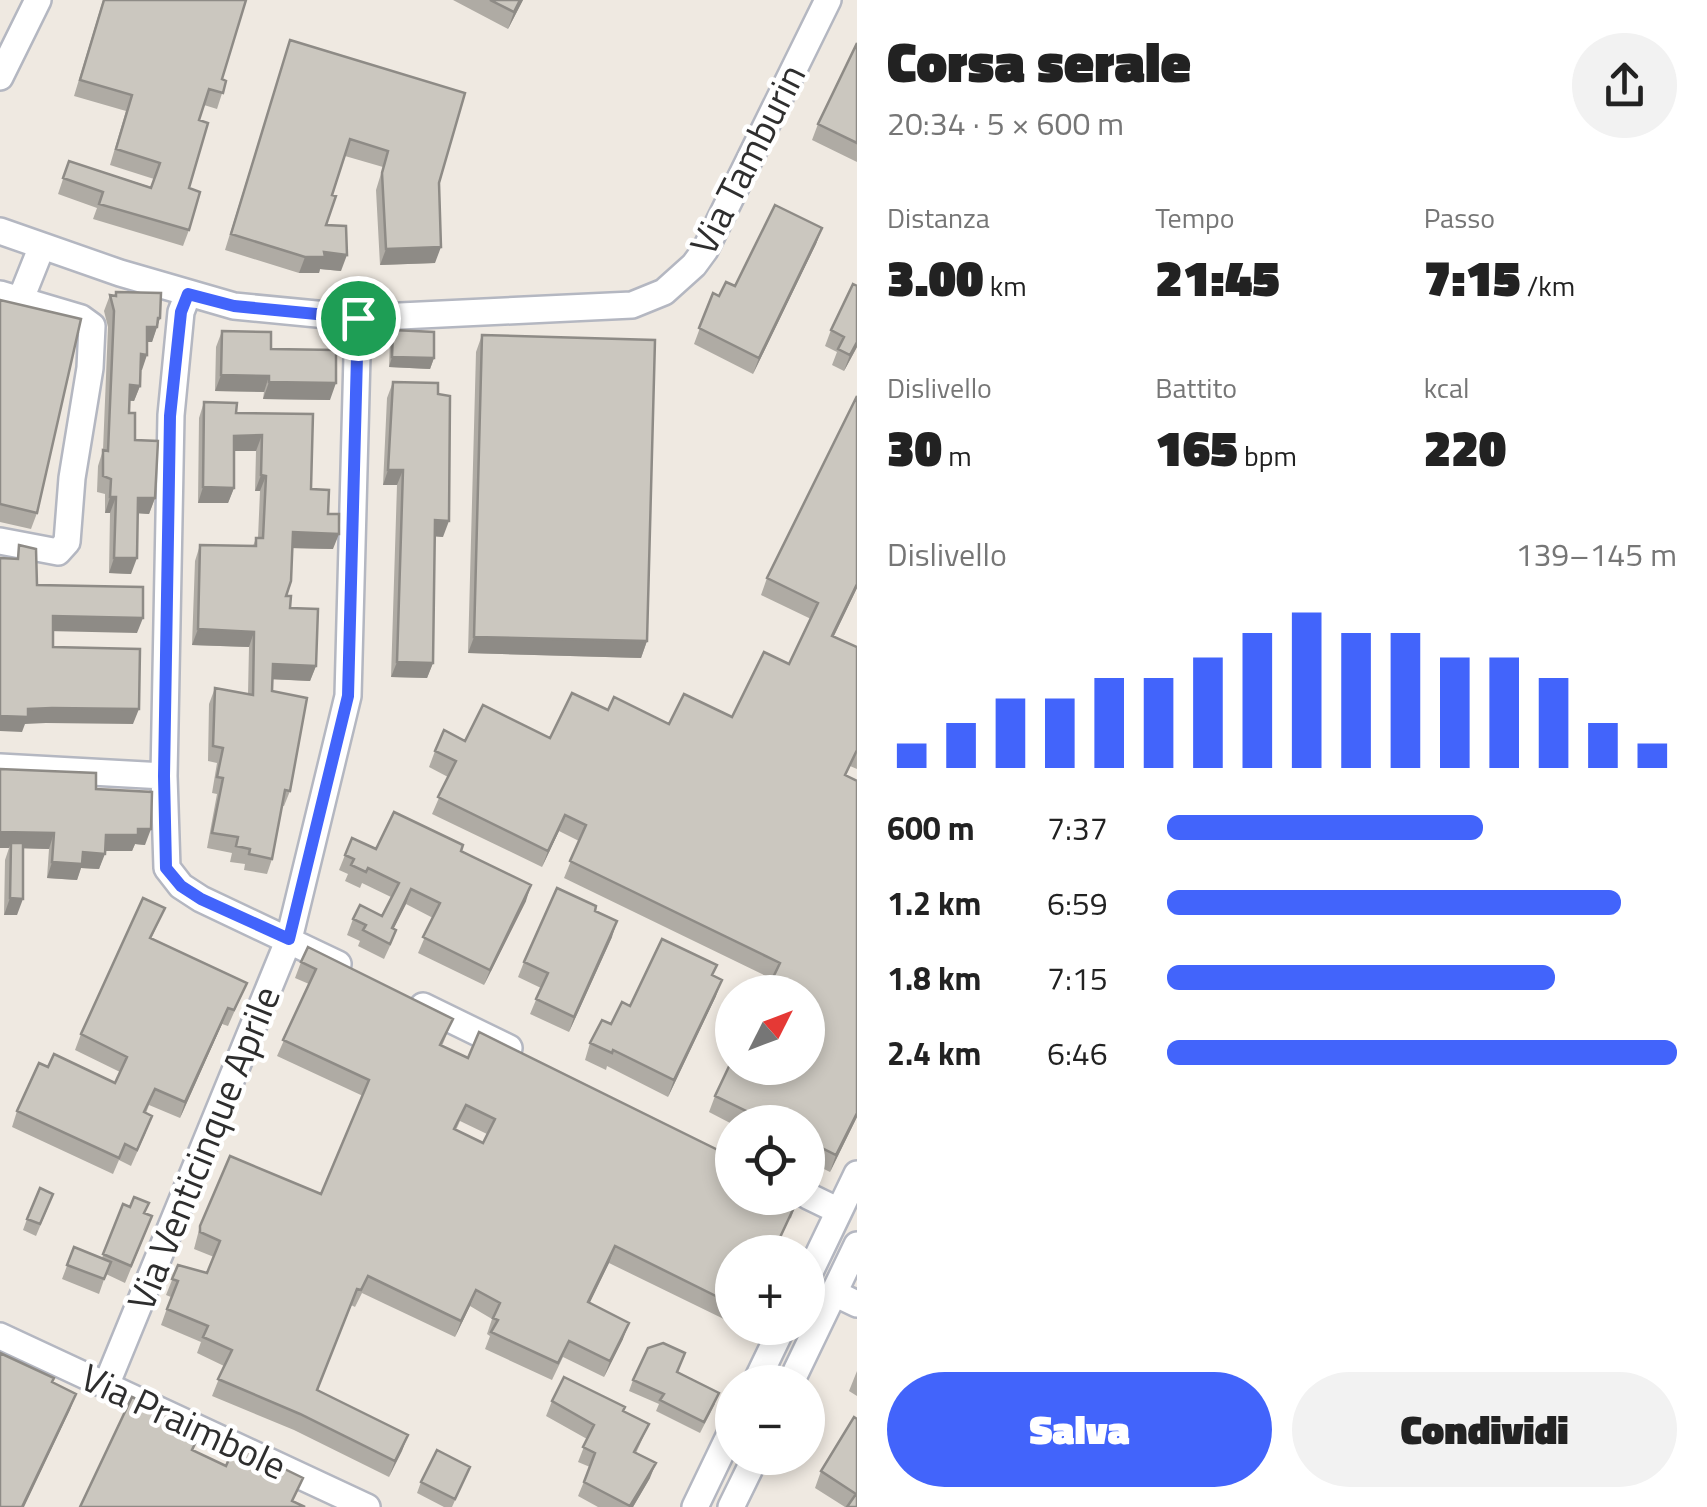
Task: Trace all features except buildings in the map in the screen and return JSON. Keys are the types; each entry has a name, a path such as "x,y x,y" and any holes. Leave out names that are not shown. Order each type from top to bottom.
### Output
{"street":[{"path":"0,77 38,0"},
{"name":"Via Tamburin","path":"0,231 234,306 358,318 632,306 664,292 694,266 705,250 828,0"},
{"path":"0,541 58,552 67,542 92,326 54,309 10,298 42,246"},
{"path":"188,294 181,312 170,416 166,868 181,886 201,899 360,974"},
{"name":"Via Venticinque Aprile","path":"107,1384 289,939 348,696 358,318"},
{"path":"0,767 164,776"},
{"path":"395,992 537,1062"},
{"path":"825,1240 857,1174"},
{"path":"825,1204 839,1211"},
{"path":"802,1365 845,1298 857,1246"},
{"name":"Via Praimbole","path":"0,1336 368,1507"},
{"path":"695,1507 715,1465"},
{"path":"731,1507 747,1475"}],"route":[{"path":"188,294 234,306 358,318 348,696 289,939 201,899 181,886 166,868 170,416 181,312 188,294"}]}
